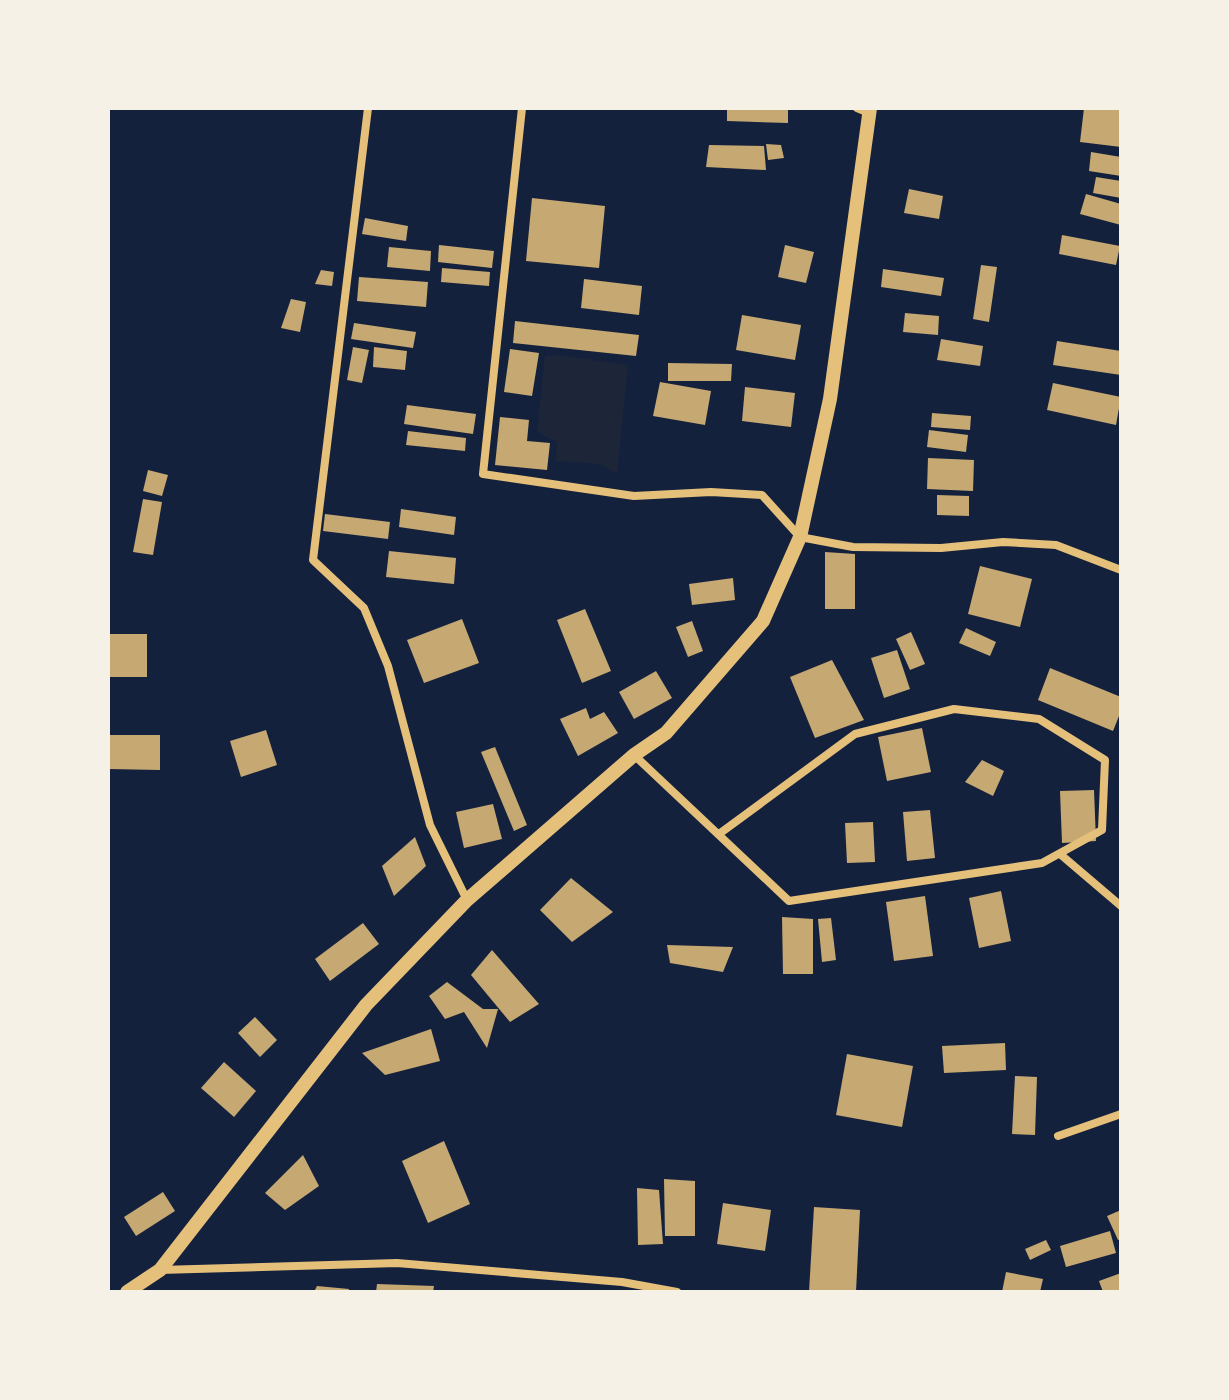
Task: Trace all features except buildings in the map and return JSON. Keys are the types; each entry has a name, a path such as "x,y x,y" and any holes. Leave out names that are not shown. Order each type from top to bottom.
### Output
{"street":[{"path":"368,108 313,560 364,608 388,666 430,825 467,900"},
{"path":"522,108 483,474 634,496 711,492 762,495 800,537 853,547 941,548 1003,542 1056,545 1121,570"},
{"path":"127,1292 160,1270 366,1005 467,900 634,755 666,733 763,621 800,537 830,399 865,110"},
{"path":"634,755 789,901 1042,863 1102,830 1105,760 1039,719 954,709 855,734 719,834"},
{"path":"1060,854 1121,906"},
{"path":"1058,1136 1121,1114"},
{"path":"160,1270 397,1263 622,1282 677,1292"}],"shaded area":[{"path":"545,356 628,365 617,474 600,464 556,461 557,442 537,432"}]}
